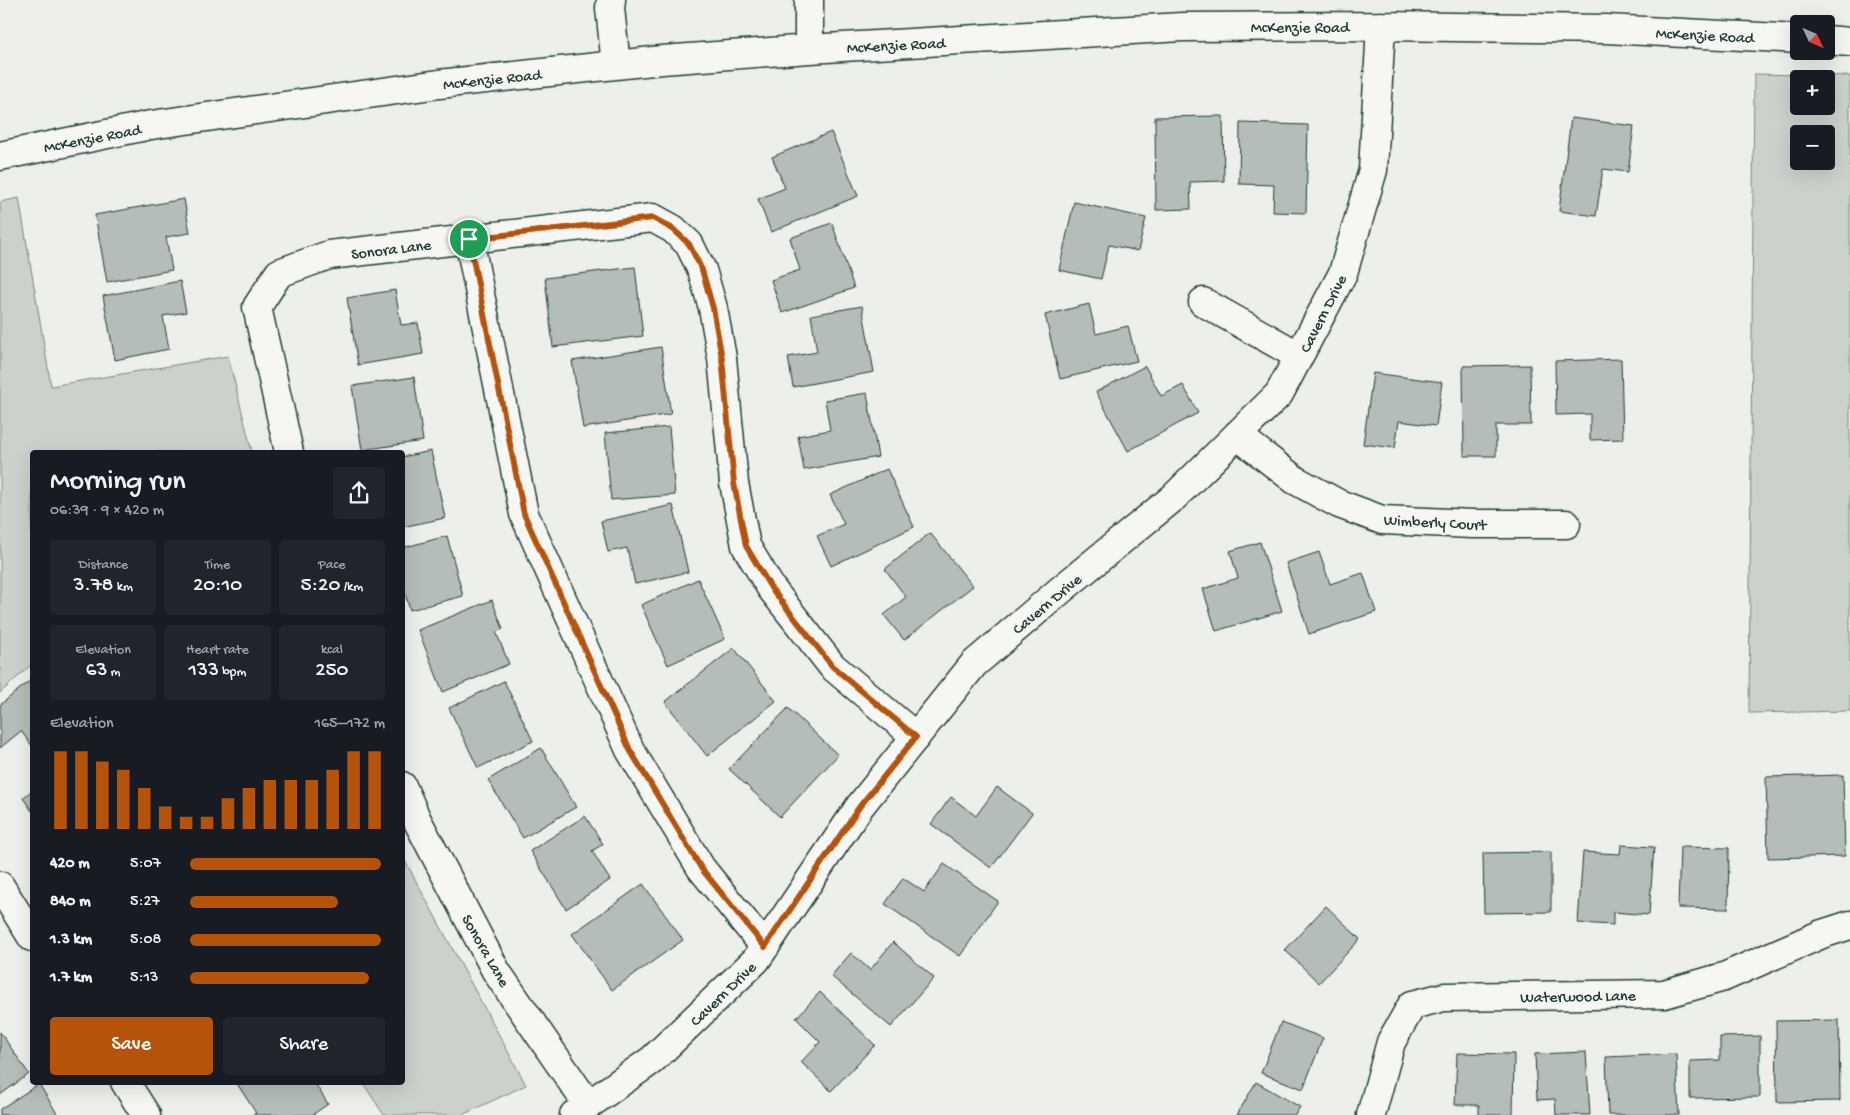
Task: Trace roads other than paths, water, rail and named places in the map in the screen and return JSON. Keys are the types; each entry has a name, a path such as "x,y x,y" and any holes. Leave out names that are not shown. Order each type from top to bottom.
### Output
{"street":[{"path":"611,0 610,8 616,65"},
{"path":"809,0 809,49"},
{"name":"McKenzie Road","path":"0,156 151,126 439,84 616,65 809,49 1182,28 1381,26 1606,29 1790,39"},
{"name":"Cavern Drive","path":"581,1110 652,1060 756,960 860,806 974,664 1062,588 1173,498 1279,394 1343,273 1373,170 1381,26"},
{"path":"1835,41 1850,42"},
{"name":"Sonora Lane","path":"289,450 257,307 279,274 329,255 653,218 673,229 689,244 702,270 713,308 722,358 734,483 746,546 771,588 832,666 916,737"},
{"path":"469,239 524,514 630,750 701,868 765,947"},
{"path":"1203,302 1299,356"},
{"name":"Wimberly Court","path":"1237,435 1295,480 1339,504 1382,520 1473,524 1566,524"},
{"name":"Sonora Lane","path":"405,793 417,820 496,971 581,1110"},
{"path":"0,886 30,934"},
{"name":"Waterwood Lane","path":"1371,1115 1391,1042 1412,1005 1444,996 1664,994 1724,976 1850,924"},
{"path":"127,1085 146,1115"}]}
